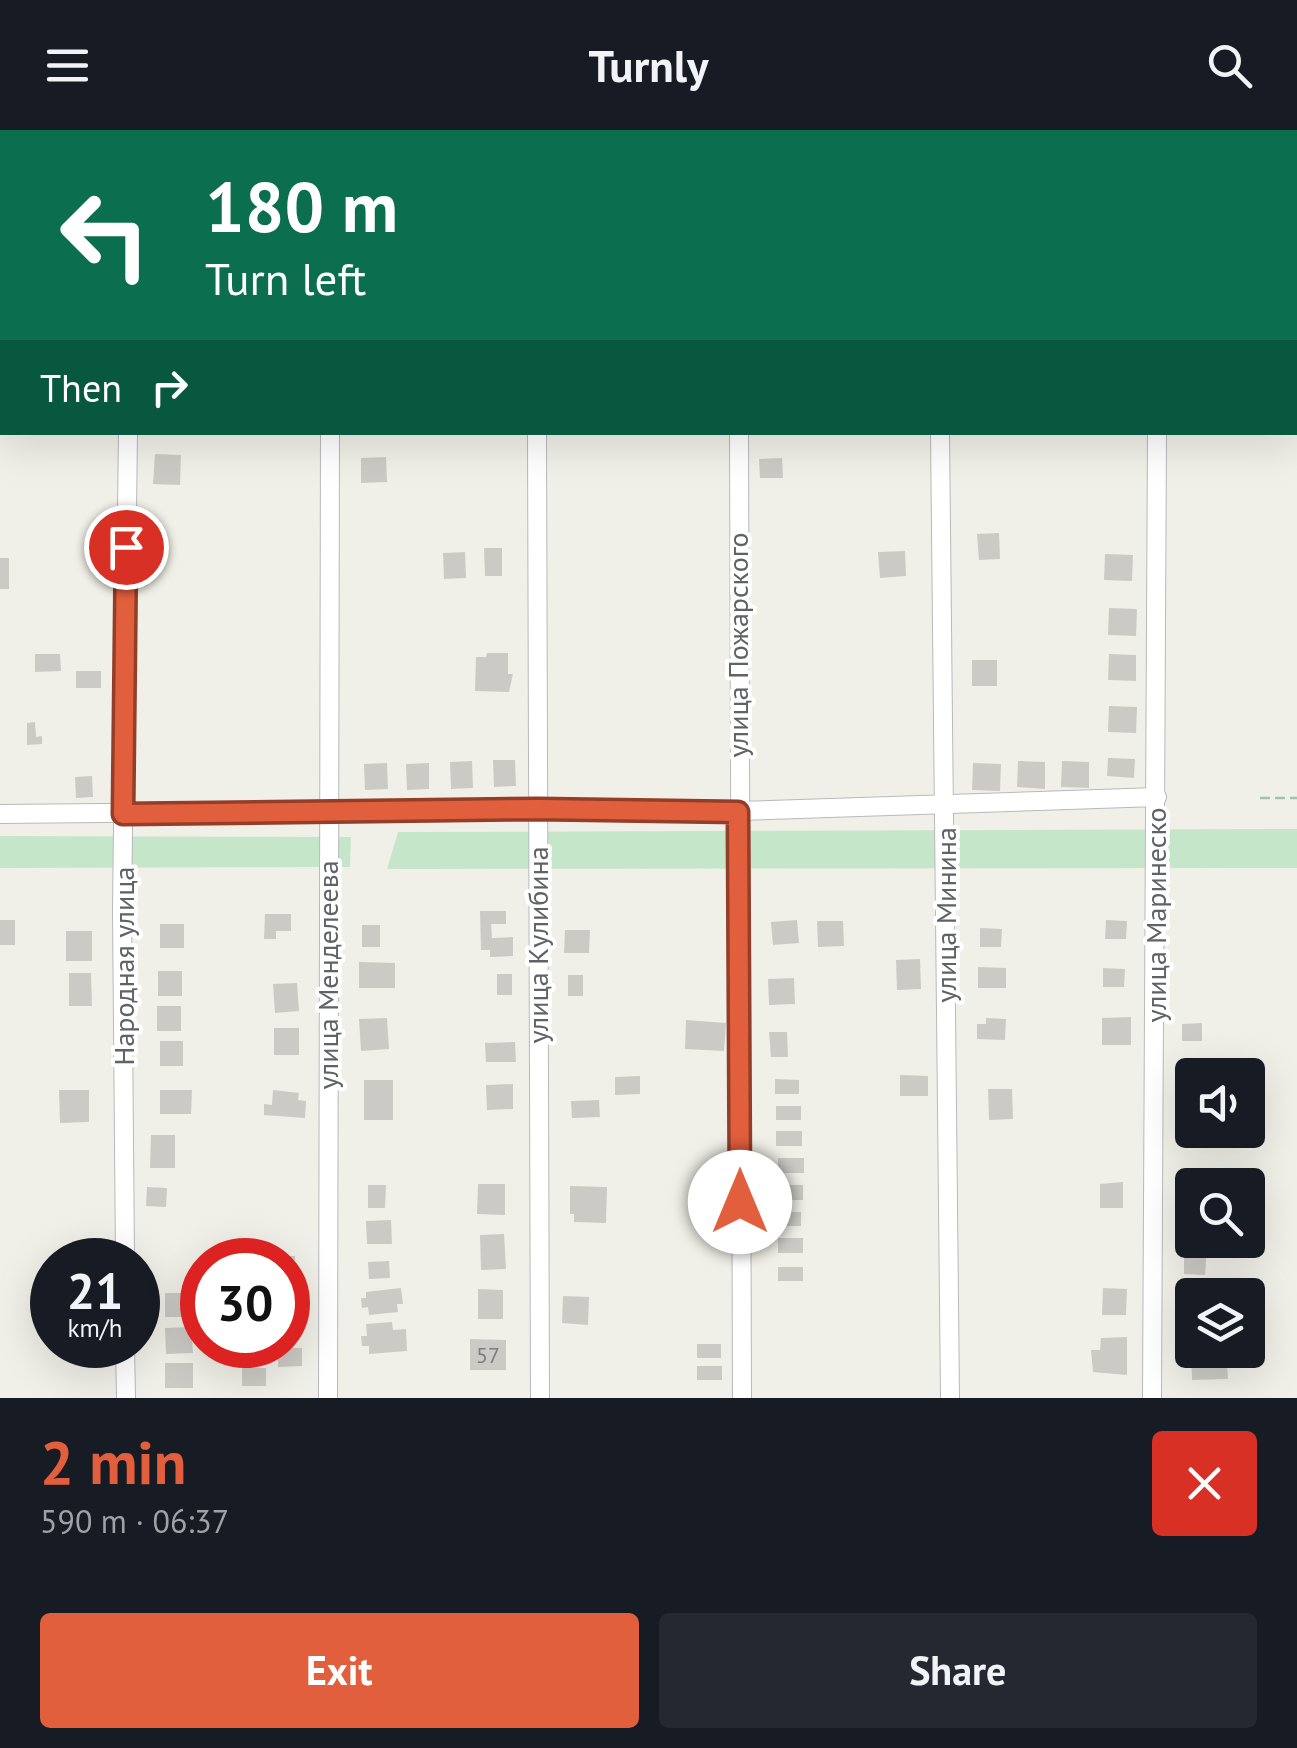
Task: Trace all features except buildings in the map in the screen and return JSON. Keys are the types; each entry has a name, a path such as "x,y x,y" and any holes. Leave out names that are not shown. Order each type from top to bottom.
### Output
{"street":[{"name":"Народная улица","path":"125,1238 123,814 128,435"},
{"name":"улица Менделеева","path":"328,1398 330,435"},
{"name":"улица Кулибина","path":"536,435 540,1398"},
{"name":"улица Пожарского","path":"738,435 742,1398"},
{"name":"улица Минина","path":"940,435 950,1398"},
{"name":"улица Маринеско","path":"1152,1398 1156,435"},
{"path":"0,814 538,809 738,812 1157,797"},
{"path":"125,1368 126,1398"}],"path":[{"path":"1260,798 1297,798"}],"green space":[{"path":"1297,829 1297,868 387,869 398,832"},
{"path":"0,836 351,837 350,867 0,868"}],"route":[{"path":"126,547 123,814 538,809 738,812 740,1202"}]}
